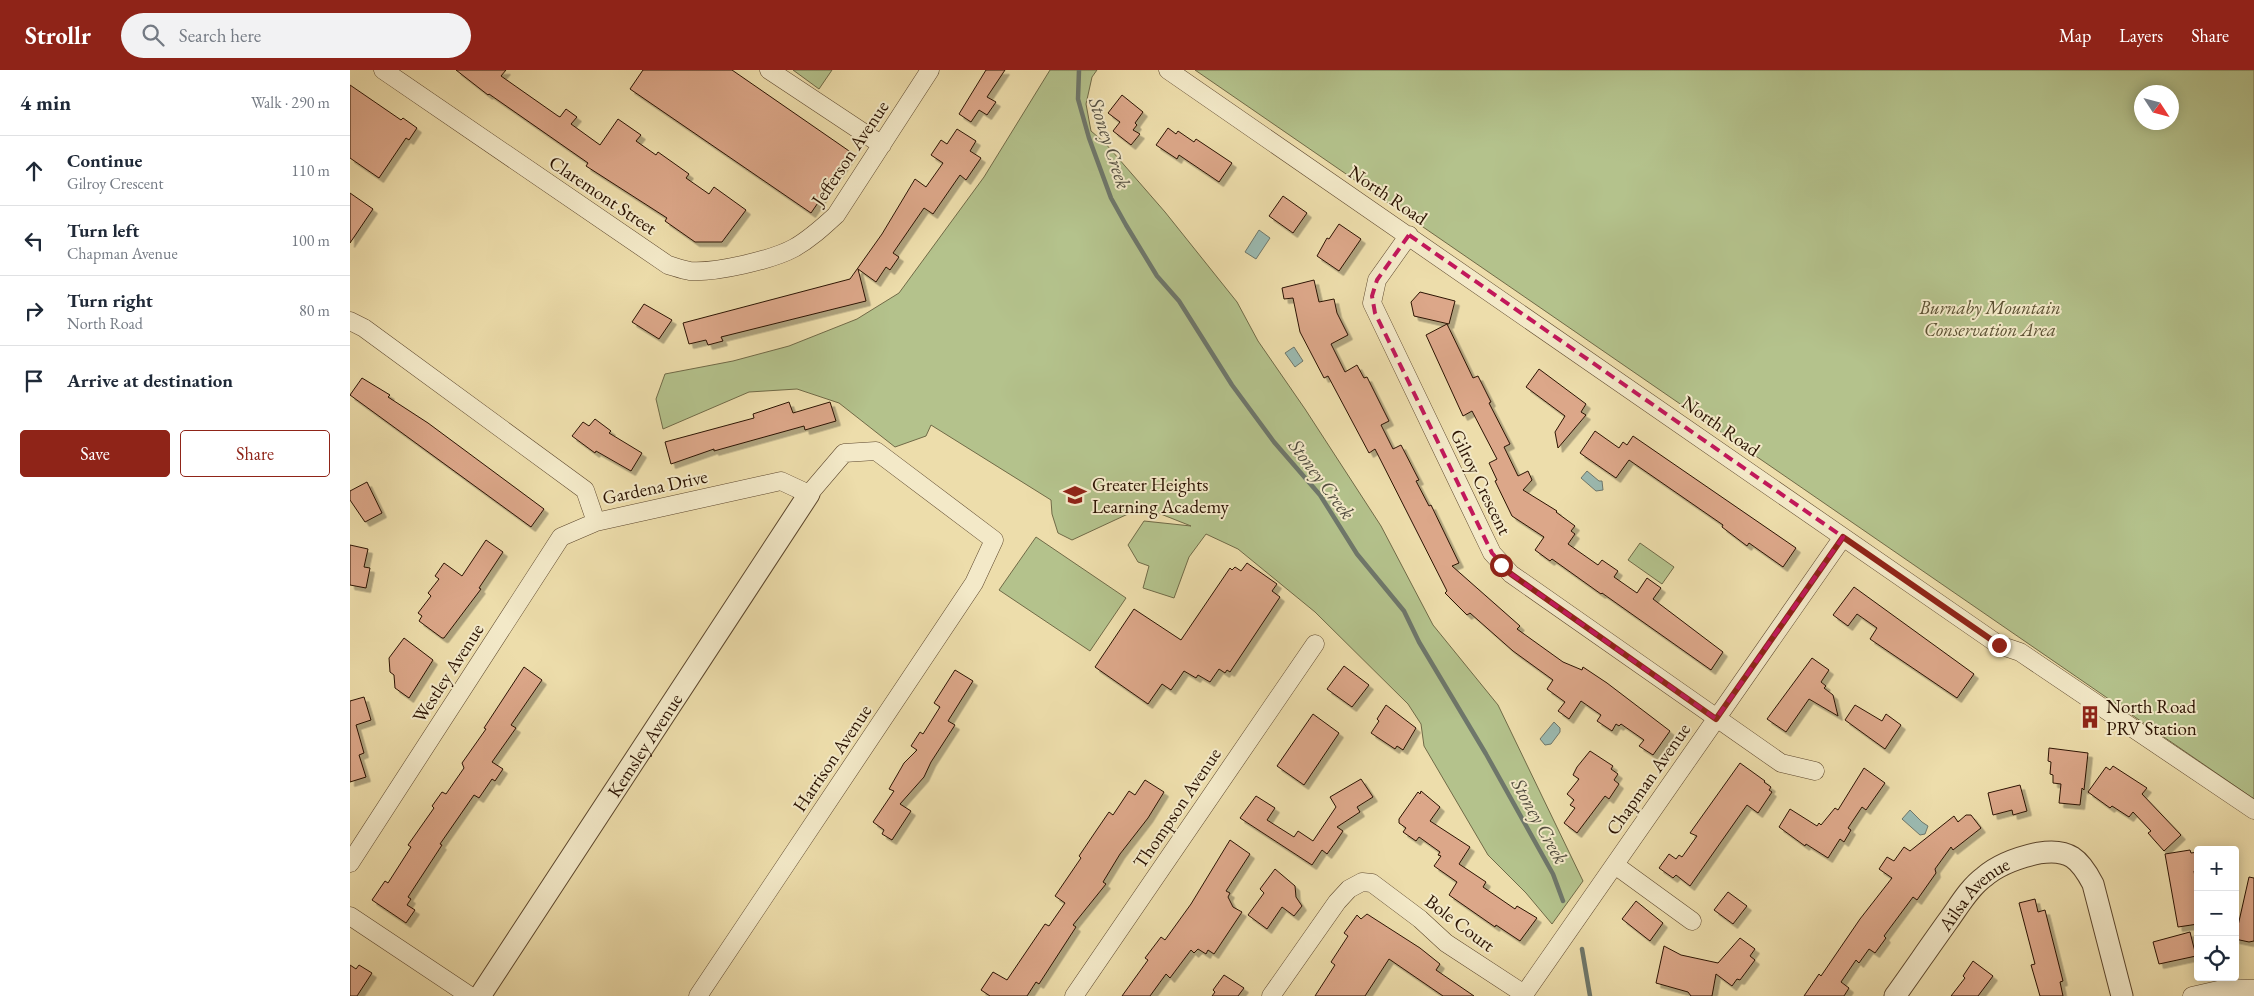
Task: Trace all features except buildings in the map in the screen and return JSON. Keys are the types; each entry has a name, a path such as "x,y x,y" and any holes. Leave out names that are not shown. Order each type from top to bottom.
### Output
{"street":[{"name":"Claremont Street","path":"383,70 668,265 690,271 714,270 774,256 792,249 818,232"},
{"path":"769,70 882,145"},
{"name":"Jefferson Avenue","path":"818,232 836,215 930,70"},
{"name":"North Road","path":"1168,70 1999,645 2020,652 2254,810"},
{"name":"Gilroy Crescent","path":"1409,235 1377,280 1372,304 1492,553 1511,574 1781,763 1815,771"},
{"name":"Gardena Drive","path":"350,322 372,334 585,490 596,522 781,481 808,494"},
{"name":"Harrison Avenue","path":"698,996 974,583 994,540 876,451 844,453 808,494"},
{"name":"Kemsley Avenue","path":"480,996 808,494"},
{"name":"Westley Avenue","path":"351,859 561,537 596,522"},
{"name":"Chapman Avenue","path":"1524,995 1843,537"},
{"name":"Thompson Avenue","path":"1074,996 1315,644"},
{"name":"Ailsa Avenue","path":"1895,996 1968,893 1983,877 2001,866 2031,855 2054,850 2072,856 2084,868 2093,884 2122,996"},
{"path":"1614,865 1692,921"},
{"name":"Bole Court","path":"1271,996 1337,902 1349,890 1362,882 1372,883 1420,919 1446,943 1524,995"},
{"path":"350,916 470,996"},
{"path":"2192,996 2227,988 2254,989"}],"highlighted area":[{"path":"1409,235 1843,537 1716,719 1511,574 1492,553 1375,313 1372,296 1377,280"}],"green space":[{"path":"793,70 832,70 819,89"},
{"path":"1050,70 1097,70 1092,77 1086,104 1091,131 1105,143 1165,212 1237,302 1258,341 1381,526 1433,625 1498,705 1583,881 1552,924 1526,893 1488,855 1424,746 1421,724 1408,704 1315,612 1238,549 1206,534 1189,557 1174,598 1143,588 1149,566 1138,562 1128,545 1144,521 1191,526 1143,507 1072,540 1058,533 1052,514 1051,500 931,425 926,436 895,447 839,403 797,389 749,392 663,429 656,399 665,374 733,361 789,346 857,319 899,293 984,177"},
{"name":"Burnaby Mountain Conservation Area","path":"1195,70 2254,70 2254,799"},
{"path":"1036,537 1126,598 1090,651 999,590"},
{"path":"1640,543 1674,567 1662,584 1628,560"}],"water":[{"path":"1259,230 1270,238 1256,259 1245,252"},
{"path":"1294,347 1303,361 1295,367 1285,353"},
{"path":"1587,471 1599,481 1602,481 1603,490 1596,491 1581,478"},
{"path":"1554,722 1560,728 1560,732 1551,744 1545,745 1540,739"},
{"path":"1910,810 1928,826 1925,834 1920,835 1902,819"}],"waterway":[{"name":"Stoney Creek","path":"1079,70 1078,99 1089,138 1111,198 1126,225 1157,276 1179,301 1232,385 1274,442 1320,495 1357,554 1404,611 1419,642 1486,754 1553,874 1563,901"},
{"name":"Stoney Creek","path":"1582,949 1590,996"}],"place":[{"name":"Greater Heights Learning Academy","path":"1075,495"},
{"name":"North Road PRV Station","path":"2090,717"}],"route":[{"path":"1501,565 1600,639 1716,719 1843,537 1999,645"}]}
